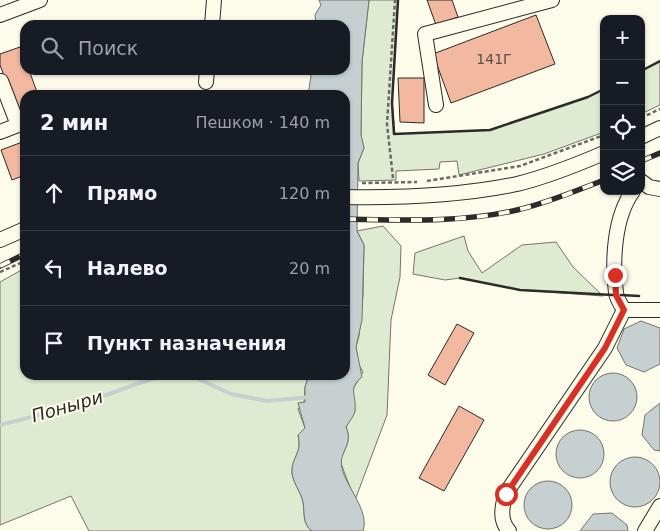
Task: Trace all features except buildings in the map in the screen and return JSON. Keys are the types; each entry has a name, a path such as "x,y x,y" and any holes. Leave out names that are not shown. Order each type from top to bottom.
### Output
{"street":[{"path":"0,15 40,0"},
{"path":"212,20 214,0"},
{"path":"436,105 425,34 552,0"},
{"path":"0,81 18,125 0,132"},
{"path":"645,135 660,128"},
{"path":"350,197 397,198 460,193 518,183 600,154"},
{"path":"645,184 649,187 660,189"},
{"path":"624,310 616,295 616,251 619,224 627,200 631,195"},
{"path":"0,240 20,231"},
{"path":"624,310 660,310"},
{"path":"508,531 504,526 501,508 506,494 605,348 624,310"},
{"path":"645,531 660,506"}],"path":[{"path":"393,178 387,124 394,0"},
{"path":"645,116 660,109"},
{"path":"355,183 424,182 458,178 520,166 600,136"},
{"path":"0,272 20,263"}],"green space":[{"path":"369,0 398,0 392,103 395,134 490,130 588,97 600,91 600,133 544,154 459,175 457,161 440,162 439,169 396,171 396,180 359,181 358,163 364,148 361,136 362,62"},
{"path":"660,61 660,105 645,112 645,105 645,69"},
{"path":"383,226 401,246 400,277 391,320 387,415 355,500 340,461 348,440 346,427 355,411 353,389 363,372 358,363 356,347 363,296 364,245 357,231"},
{"path":"464,236 468,251 482,273 522,245 556,242 573,267 603,296 520,290 460,278 445,280 413,274 415,253"},
{"path":"20,271 20,380 307,380 304,402 298,409 305,428 298,435 299,446 293,463 292,473 302,498 305,522 312,531 89,531 71,496 0,525 0,282"}],"shaded area":[{"path":"319,0 369,0 362,62 361,135 364,148 358,163 357,231 364,245 362,320 356,347 362,377 357,381 354,389 355,412 346,427 348,439 341,462 344,475 363,515 363,531 312,531 305,522 302,498 292,473 293,463 299,446 298,435 305,428 298,403 305,402 305,387 307,380 350,380 350,90 309,90 310,75 350,75 350,20 316,20 315,15 321,5"},
{"path":"641,321 660,328 660,364 644,372 626,365 617,348 624,329"},
{"path":"608,373 618,373 630,380 637,392 637,402 630,414 618,421 608,421 600,417 593,410 589,402 589,392 593,384 600,377"},
{"path":"660,403 660,451 654,450 642,435 645,415"},
{"path":"575,430 585,430 594,434 600,440 603,445 603,463 594,474 585,478 575,478 566,474 560,468 556,459 556,449 560,440 566,434"},
{"path":"635,457 644,459 655,468 660,482 658,491 649,502 635,507 626,505 615,496 610,482 612,473 621,462"},
{"path":"543,481 553,481 565,488 572,500 572,510 565,522 553,529 543,529 535,525 528,518 524,510 524,500 528,492 535,485"},
{"path":"612,513 627,525 628,531 580,531 593,514"}],"waterway":[{"name":"Поныри","path":"0,425 81,404 148,380"},
{"name":"Поныри","path":"201,380 231,394 267,401 310,397"}],"railway":[{"path":"645,159 660,153"},
{"path":"350,219 431,220 496,214 539,204 600,182"},
{"path":"0,266 20,256"}],"wall":[{"path":"398,0 392,103 394,134 490,130 588,97 600,91"},
{"path":"645,69 660,61"},
{"path":"460,278 520,290 613,295"},
{"path":"621,295 639,296"}],"route":[{"path":"506,494 605,348 624,310 616,295 615,275"}]}
